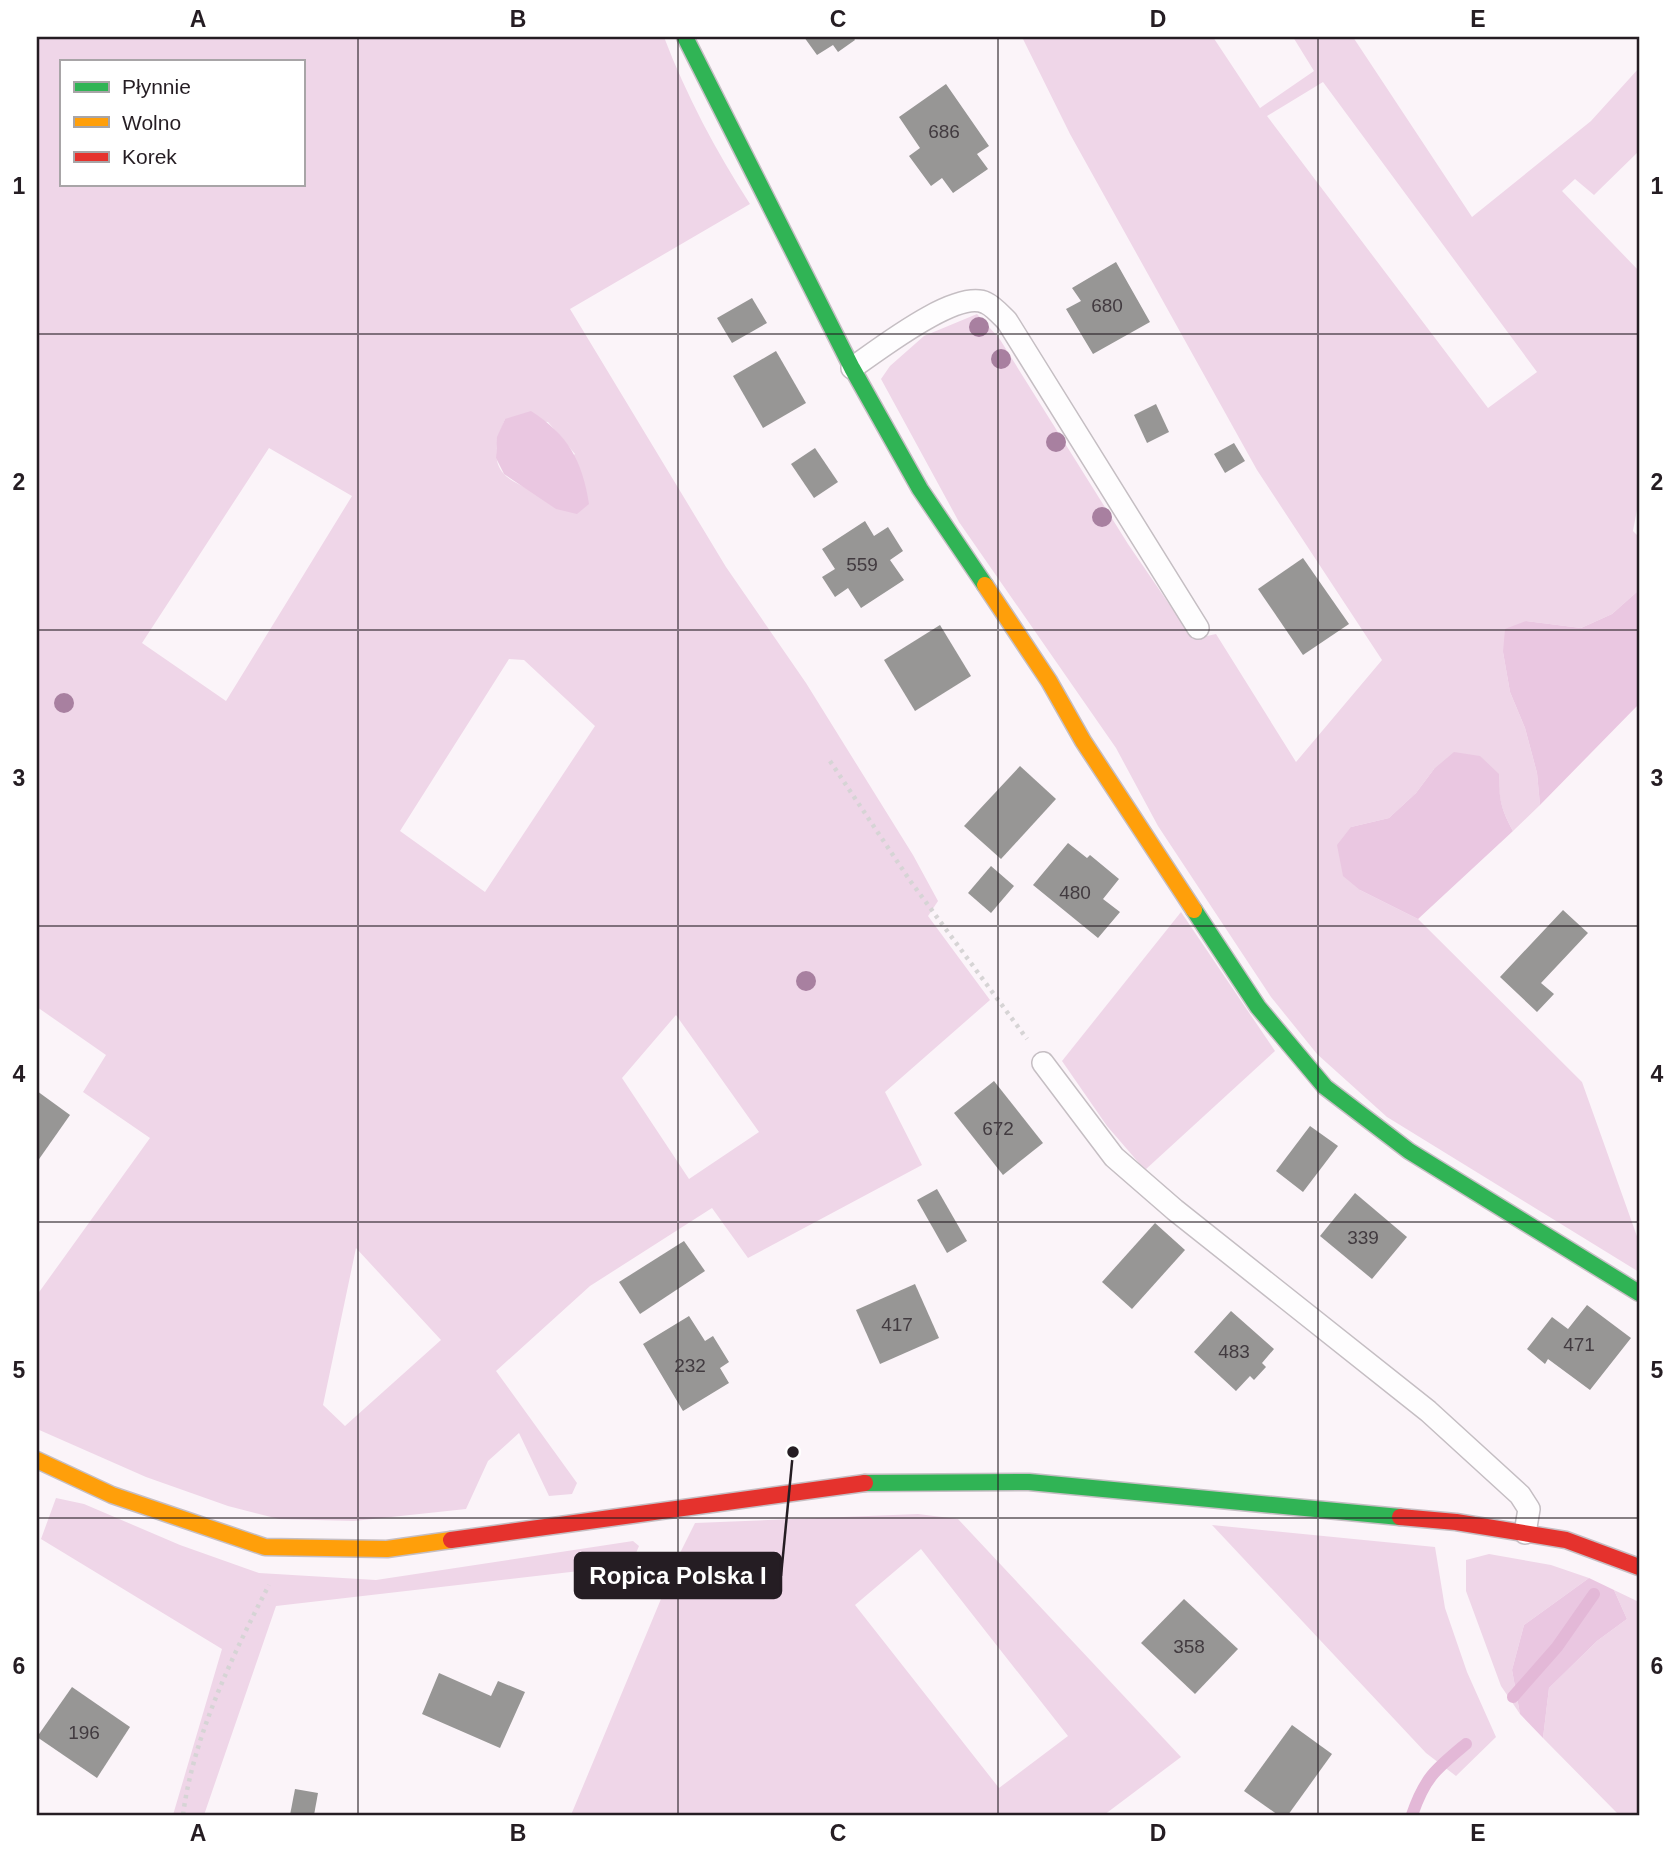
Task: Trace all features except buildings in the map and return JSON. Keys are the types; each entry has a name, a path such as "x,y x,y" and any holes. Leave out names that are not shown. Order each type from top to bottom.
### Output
{"street":[{"path":"685,37 852,368 920,489 1049,681 1083,741 1251,996 1325,1087 1409,1151 1639,1293"},
{"path":"37,1460 112,1495 265,1547 387,1549 877,1482 1029,1482 1455,1522 1566,1540 1639,1567"}],"lane":[{"path":"852,368 947,307 974,300 987,303 1007,321 1198,628"},
{"path":"1043,1063 1114,1157 1175,1210 1428,1411 1520,1495 1529,1510 1525,1533"}],"path":[{"path":"830,761 911,882 1043,1063"},
{"path":"183,1815 201,1742 228,1667 274,1576 280,1548"}],"shaded area":[{"path":"37,37 664,37 702,122 750,204 570,309 726,567 806,683 913,855 938,901 928,916 990,1000 885,1092 922,1165 748,1258 712,1208 590,1286 496,1371 577,1483 572,1494 549,1496 519,1433 488,1461 466,1509 354,1521 279,1519 228,1506 146,1477 37,1429 37,1295 150,1138 83,1092 106,1055 37,1007","holes":["505,419 548,422 575,454 529,490 509,479 497,461 497,447","269,448 352,496 226,701 142,643","509,659 524,660 595,726 485,892 400,831","676,1015 759,1132 689,1179 622,1078","356,1248 441,1340 345,1426 323,1405"]},
{"path":"1022,37 1213,37 1260,108 1314,71 1293,37 1353,37 1472,217 1591,121 1639,68 1639,151 1594,195 1575,179 1562,191 1639,271 1639,499 1633,531 1639,537 1639,590 1612,614 1581,628 1526,621 1503,652 1510,692 1525,728 1537,773 1540,805 1513,831 1501,804 1498,774 1434,769 1416,793 1389,818 1351,827 1360,890 1418,919 1582,1082 1639,1242 1639,1272 1387,1117 1317,1054 1271,997 1158,826 1116,748 959,522 881,379 890,366 924,336 977,314 999,338 1128,544 1193,639 1216,634 1296,762 1382,660 1257,470 1070,134","holes":["1323,82 1537,372 1488,408 1267,116"]},
{"path":"531,411 555,429 577,462 589,504 577,514 556,509 504,474 496,458 497,437 505,419"},
{"path":"1639,590 1639,704 1540,805 1537,773 1525,728 1510,692 1503,652 1505,629 1526,621 1581,628 1612,614"},
{"path":"1454,752 1480,756 1499,774 1501,804 1513,831 1418,919 1360,890 1343,876 1337,845 1351,827 1389,818 1416,793 1434,769"},
{"path":"1181,912 1275,1051 1145,1170 1107,1126 1062,1061"},
{"path":"56,1498 84,1504 180,1545 259,1573 376,1580 633,1541 639,1546 631,1565 276,1606 204,1815 173,1815 222,1649 41,1539"},
{"path":"918,1514 958,1519 1181,1757 1104,1815 571,1815 695,1523","holes":["921,1549 1068,1736 999,1788 855,1605"]},
{"path":"1212,1525 1435,1547 1445,1608 1467,1672 1496,1737 1456,1776 1426,1753"},
{"path":"1489,1554 1551,1565 1589,1578 1524,1625 1512,1670 1520,1714 1501,1686 1466,1591 1466,1560"},
{"path":"1589,1578 1614,1590 1627,1619 1597,1641 1549,1688 1543,1738 1520,1714 1512,1670 1524,1625"},
{"path":"1614,1590 1639,1602 1639,1815 1619,1815 1543,1738 1549,1688 1597,1641 1627,1619"}],"waterway":[{"path":"1513,1697 1557,1647 1594,1594"},
{"path":"1412,1815 1427,1782 1466,1744"}],"traffic: fast":[{"path":"685,37 852,368 920,489 985,585"},
{"path":"1194,910 1258,1007 1325,1087 1409,1151 1639,1293"},
{"path":"865,1483 1029,1482 1400,1517"}],"traffic: slow":[{"path":"985,585 1194,910"},
{"path":"37,1460 112,1495 265,1547 387,1549 451,1540"}],"traffic: jam":[{"path":"451,1540 865,1483"},
{"path":"1400,1517 1456,1522 1566,1540 1639,1567"}],"place":[{"name":"Ropica Polska I","path":"793,1452"}]}
